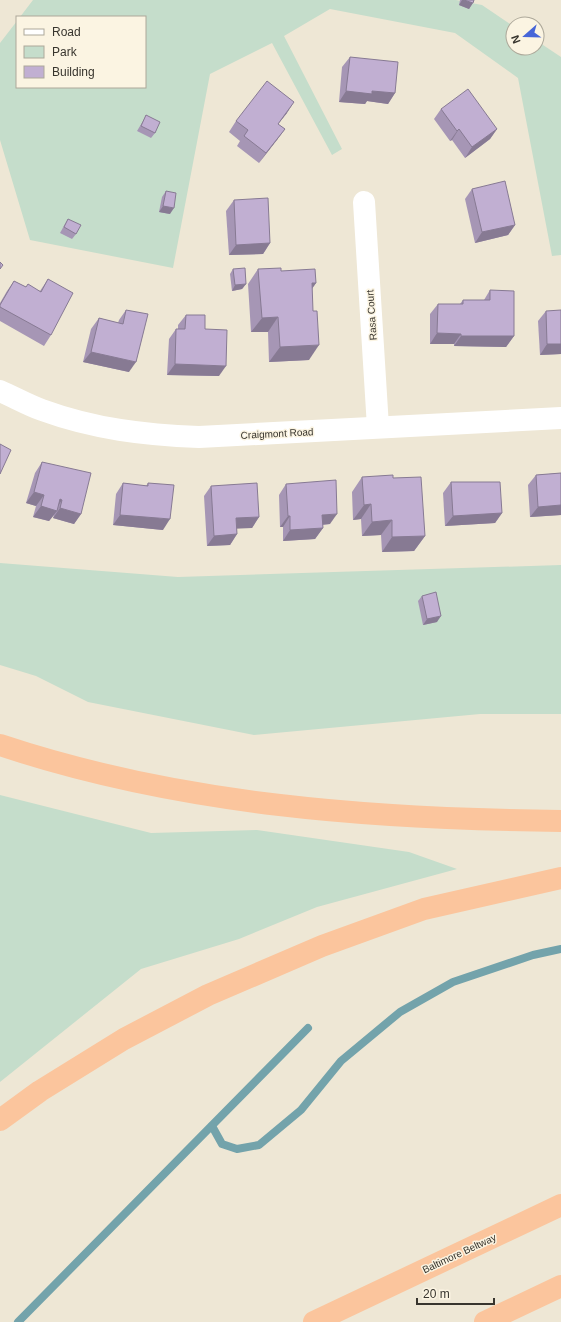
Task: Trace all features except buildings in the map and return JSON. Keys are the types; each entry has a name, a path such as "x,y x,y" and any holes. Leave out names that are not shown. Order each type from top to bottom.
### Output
{"highway":[{"path":"0,745 33,756 142,782 246,801 419,817 561,821"},
{"path":"0,1120 40,1091 124,1039 208,995 322,946 424,909 561,878"},
{"name":"Baltimore Beltway","path":"314,1322 561,1205"},
{"path":"485,1322 561,1286"}],"street":[{"name":"Rasa Court","path":"364,202 378,427"},
{"name":"Craigmont Road","path":"0,391 42,410 96,425 149,435 200,437 561,418"}],"green space":[{"path":"33,0 456,0 482,5 505,21 505,56 545,56 545,46 561,57 561,255 552,256 518,78 455,33 330,9 284,36 342,149 332,155 272,43 210,74 173,268 30,240 0,140 0,43 16,22 16,88 146,88 146,16 21,16"},
{"path":"0,563 178,577 561,565 561,714 480,714 254,735 88,702 36,676 0,665"},
{"path":"0,795 151,833 257,830 409,852 457,869 317,907 239,939 141,969 0,1082"}],"waterway":[{"path":"212,1126 222,1144 237,1149 259,1145 301,1110 341,1061 400,1012 453,982 533,955 561,949"},
{"path":"18,1322 308,1028"}]}
